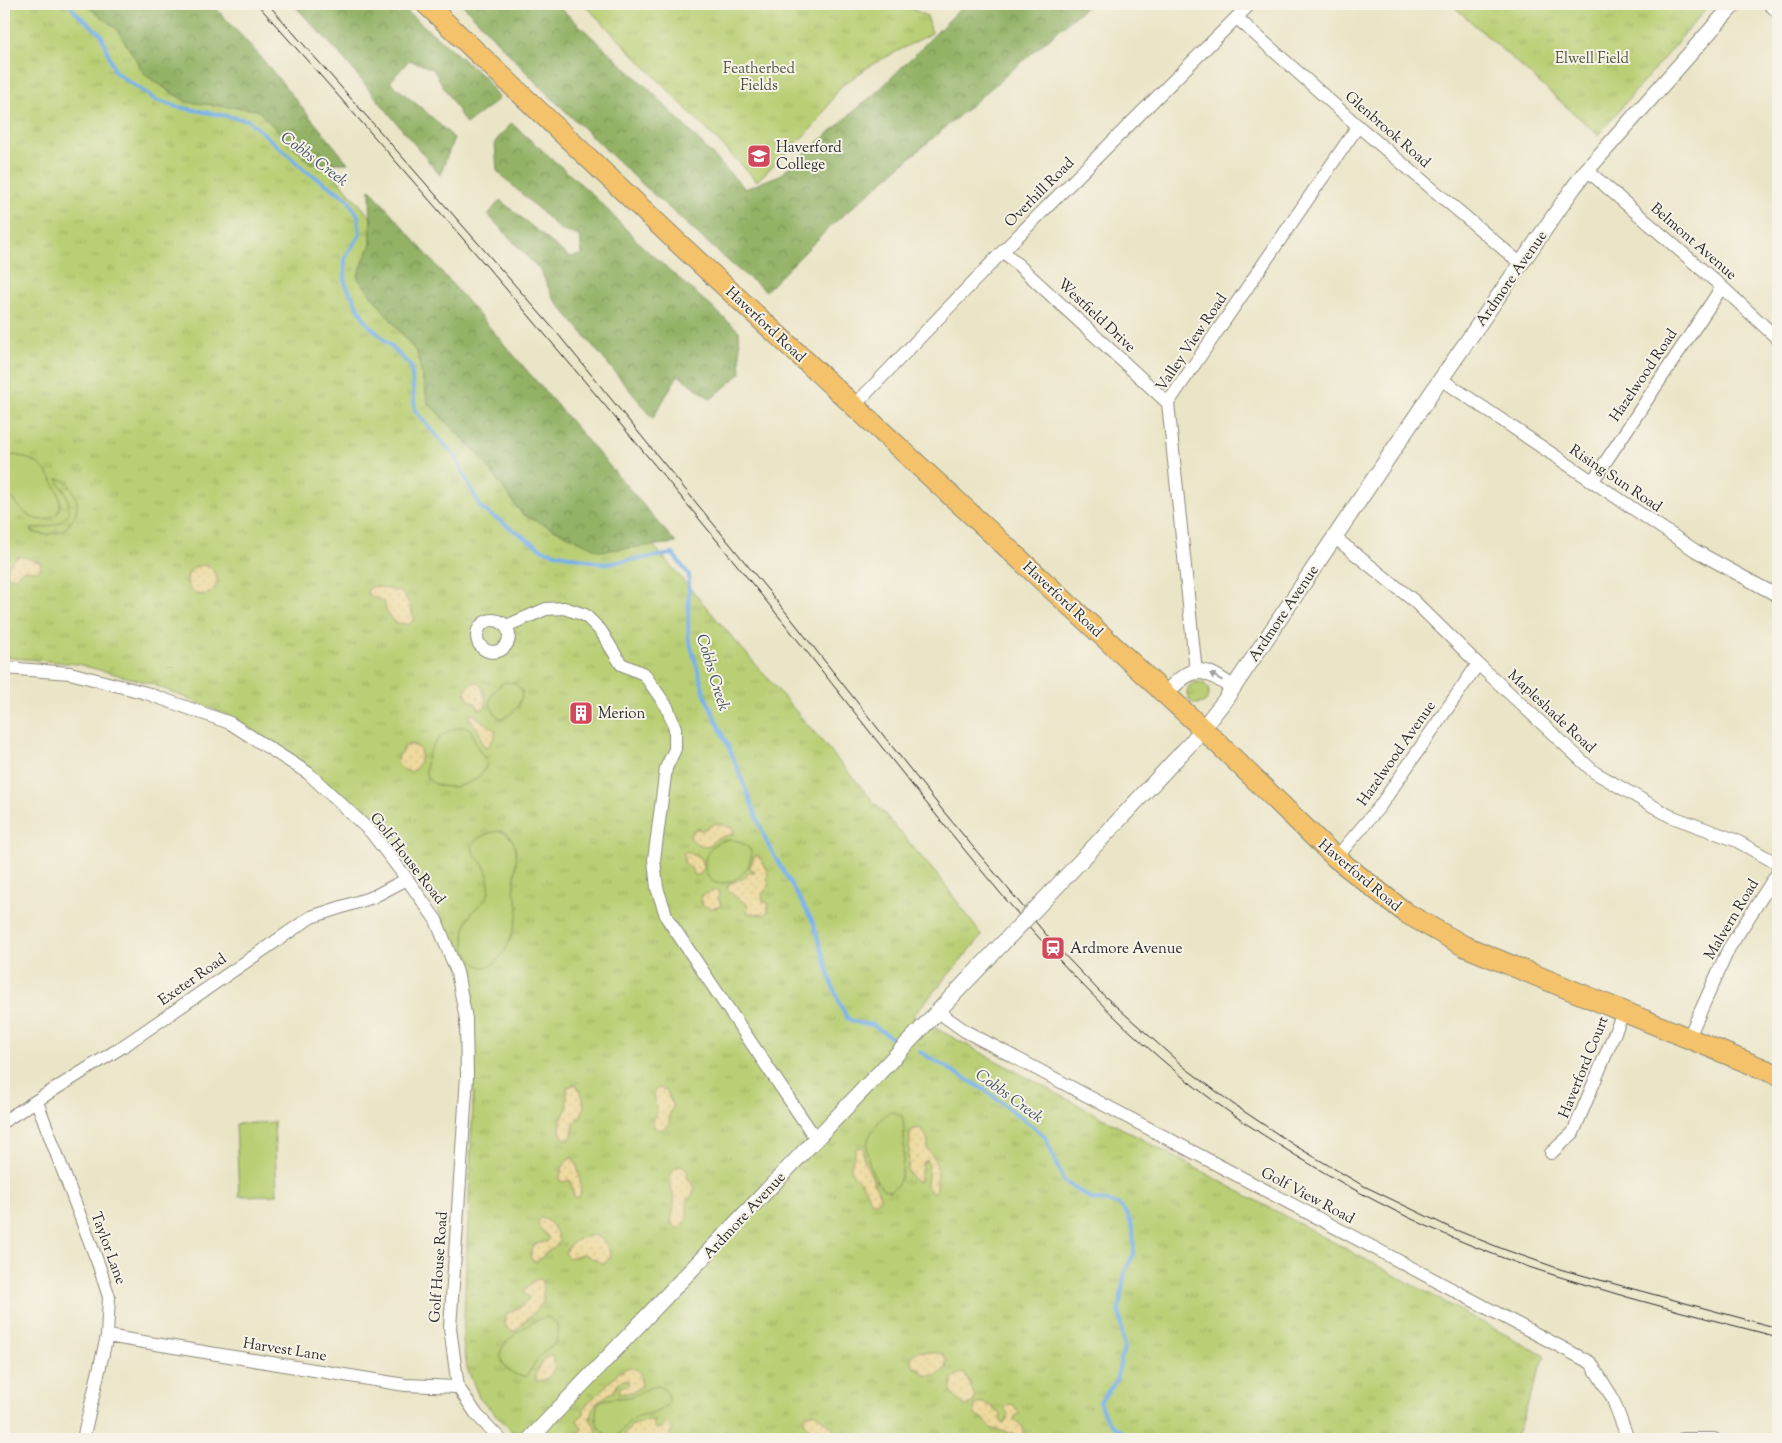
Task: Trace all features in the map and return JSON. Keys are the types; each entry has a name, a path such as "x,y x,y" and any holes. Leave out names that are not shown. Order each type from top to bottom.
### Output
{"main road":[{"name":"Haverford Road","path":"426,4 682,246 1202,728 1336,858 1406,913 1464,946 1623,1013 1778,1075"}],"street":[{"name":"Overhill Road","path":"854,406 1003,252 1250,4"},
{"name":"Ardmore Avenue","path":"530,1439 1044,900 1202,728 1233,688 1520,263 1587,170 1734,4"},
{"path":"1769,4 1778,12"},
{"name":"Glenbrook Road","path":"1236,18 1358,126 1520,263"},
{"name":"Valley View Road","path":"1196,672 1168,403 1358,126"},
{"name":"Belmont Avenue","path":"1587,170 1722,287 1778,339"},
{"name":"Westfield Drive","path":"1003,252 1168,403"},
{"name":"Hazelwood Road","path":"1592,482 1722,287"},
{"name":"Rising Sun Road","path":"1441,379 1696,551 1778,596"},
{"name":"Mapleshade Road","path":"1334,537 1413,600 1478,664 1594,772 1670,816 1735,840 1778,864"},
{"path":"506,626 546,608 564,608 585,615 602,631 621,664 644,674 666,707 675,728 675,749 666,768 654,860 657,888 666,918 816,1139"},
{"name":"Hazelwood Avenue","path":"1336,858 1380,806 1478,664"},
{"name":"Golf House Road","path":"4,668 70,673 146,693 230,723 308,773 371,832 436,920 457,972 466,1019 467,1076 450,1328 458,1386 477,1415 500,1439"},
{"path":"1165,694 1181,678 1196,672 1206,672 1215,675 1233,688"},
{"name":"Malvern Road","path":"1688,1039 1729,948 1778,872"},
{"name":"Exeter Road","path":"4,1121 122,1047 311,917 373,897 407,879"},
{"name":"Golf View Road","path":"937,1011 965,1031 1591,1363 1612,1397 1628,1439"},
{"name":"Haverford Court","path":"1551,1153 1574,1134 1623,1013"},
{"name":"Taylor Lane","path":"36,1102 110,1297 107,1336 83,1439"},
{"name":"Harvest Lane","path":"107,1336 405,1385 458,1386"},
{"path":"1682,1439 1714,1439"}],"green space":[{"path":"4,4 187,4 943,882 982,936 913,1016 1545,1356 1515,1439 519,1439 479,1397 467,1368 463,1342 474,1075 473,1018 463,971 442,918 416,872 378,825 309,769 237,719 152,684 77,664 4,657"},
{"path":"84,4 212,4 259,55 348,163 310,163 257,110 186,102 145,75 117,29"},
{"path":"293,4 398,4 485,78 499,99 466,124 433,69 409,60 390,82 454,138 440,175 339,53"},
{"path":"462,4 556,4 651,91 745,189 780,175 880,89 965,4 1089,4 834,223 766,291 736,268 640,182 542,89"},
{"name":"Featherbed Fields","path":"584,4 902,4 927,16 932,33 871,65 840,87 816,124 757,181"},
{"name":"Elwell Field","path":"1451,4 1710,4 1598,135"},
{"path":"511,123 592,194 644,248 739,331 741,373 711,399 678,375 653,418 553,298 541,271 488,215 500,200 569,257 582,255 580,236 562,231 497,171 495,142"},
{"path":"370,189 676,543 600,551 522,514 479,455 428,403 417,353 357,277 371,244"},
{"path":"15,455 37,463 52,479 60,502 56,514 50,518 41,520 31,517 4,489 4,457"},
{"path":"57,479 68,483 76,497 77,507 75,516 62,530 53,534 32,531 31,529 47,527 60,522 68,512 67,496"},
{"path":"505,682 515,683 522,691 522,696 513,712 500,718 492,709 490,699 495,690"},
{"path":"1198,682 1206,685 1209,693 1206,701 1198,704 1190,701 1187,693 1190,685"},
{"path":"461,727 467,727 471,730 476,745 487,762 485,769 476,779 469,783 455,787 437,785 427,778 426,770 429,753 445,734"},
{"path":"501,831 508,835 515,847 514,889 518,905 517,915 512,934 503,953 491,966 484,967 476,964 470,957 464,940 465,928 470,916 486,899 489,892 487,872 472,849 476,840 482,836"},
{"path":"732,840 739,841 750,849 750,863 736,879 729,882 715,883 710,879 705,869 706,857 708,852 717,843"},
{"path":"893,1112 902,1116 904,1149 901,1177 898,1185 891,1191 883,1189 876,1179 868,1160 867,1147 870,1135 877,1124 885,1116"},
{"path":"274,1122 277,1195 239,1196 236,1124"},
{"path":"548,1317 557,1324 558,1334 555,1344 540,1355 526,1376 516,1375 504,1365 501,1351 508,1340 514,1335 536,1321"},
{"path":"659,1386 668,1394 669,1402 659,1411 638,1416 613,1437 603,1432 597,1424 596,1413 599,1402 607,1399 628,1397"}],"sand":[{"path":"19,556 40,562 41,569 37,571 23,570 15,577 9,577 8,567"},
{"path":"202,565 212,570 217,580 212,590 202,595 192,590 187,580 192,570"},
{"path":"375,586 401,592 408,601 413,615 414,619 410,624 401,624 391,619 385,608 385,603 367,594 368,589"},
{"path":"476,682 481,686 485,695 486,705 482,709 479,709 466,695 468,686"},
{"path":"470,714 473,714 496,731 488,747 484,746"},
{"path":"405,746 418,747 421,757 411,772 404,770 397,763"},
{"path":"716,823 732,828 735,833 716,839 708,847 693,841 690,836 693,831 699,828 701,831"},
{"path":"686,851 701,859 703,868 700,875 695,875 684,862 684,853"},
{"path":"756,855 760,857 768,874 769,885 762,895 763,901 769,904 768,912 764,915 748,913 747,904 738,899 727,887 729,884 744,878 749,873 755,872 750,869"},
{"path":"717,890 719,893 718,899 721,903 720,906 712,908 701,904 702,895"},
{"path":"576,1084 582,1095 584,1107 573,1127 572,1136 569,1140 565,1139 560,1133 561,1119 567,1108 567,1087"},
{"path":"659,1088 667,1091 673,1107 669,1115 668,1125 658,1130 654,1127 652,1120 657,1113 654,1093"},
{"path":"920,1128 927,1138 927,1149 937,1165 935,1192 932,1193 927,1186 929,1164 926,1160 922,1164 920,1181 915,1182 908,1171 910,1134 912,1130"},
{"path":"859,1147 864,1149 863,1157 880,1196 880,1199 876,1202 871,1201 864,1187 851,1171 851,1163 856,1149"},
{"path":"572,1158 578,1170 580,1181 581,1192 577,1198 574,1196 570,1180 560,1181 563,1167"},
{"path":"679,1165 685,1167 688,1174 687,1177 695,1188 692,1196 687,1200 685,1223 679,1229 671,1224 674,1198 670,1178 674,1169"},
{"path":"540,1218 547,1220 553,1226 559,1241 555,1247 536,1262 531,1259 532,1247 539,1243 547,1242 549,1239 539,1227 538,1221"},
{"path":"591,1235 602,1239 606,1245 611,1256 605,1263 583,1254 568,1258 565,1253 572,1243"},
{"path":"539,1279 543,1281 543,1302 515,1331 511,1331 505,1326 505,1316 527,1301 529,1297 524,1293 524,1289 531,1282"},
{"path":"920,1350 943,1354 947,1361 945,1364 947,1367 936,1376 924,1375 920,1369 914,1367 911,1359"},
{"path":"551,1354 554,1359 552,1372 546,1379 536,1381 535,1375 543,1360"},
{"path":"629,1367 636,1369 640,1374 641,1386 631,1392 622,1393 619,1392 620,1387 628,1385 629,1381 619,1382 614,1391 598,1401 592,1409 590,1419 597,1431 597,1439 580,1439 579,1434 582,1429 577,1420 584,1414 584,1407 618,1373"},
{"path":"965,1373 975,1396 974,1402 967,1406 951,1393 953,1379 957,1375"},
{"path":"983,1403 1001,1415 1002,1423 1009,1416 1004,1407 1008,1404 1014,1405 1019,1414 1015,1416 1014,1420 1022,1426 1024,1431 1022,1436 990,1428 982,1418 975,1415 975,1405"},
{"path":"814,1412 833,1428 839,1439 816,1439 804,1421 806,1415"},
{"path":"646,1421 653,1422 655,1429 663,1428 664,1423 668,1424 673,1429 670,1439 621,1439 632,1425"}],"waterway":[{"name":"Cobbs Creek","path":"69,4 77,14 101,34 115,72 156,100 178,107 248,120 305,170 347,198 358,216 360,235 345,258 345,283 366,322 411,366 415,411 454,455 481,508 543,550 603,564 673,554 689,575 688,636 706,698 732,755 767,843 813,922 833,987 847,1018 858,1023 873,1025 893,1039"},
{"name":"Cobbs Creek","path":"920,1052 985,1090 1045,1136 1064,1181 1091,1199 1118,1204 1127,1214 1133,1229 1134,1253 1125,1271 1119,1309 1124,1347 1116,1381 1100,1402 1105,1415 1113,1426 1125,1434 1138,1439"}],"tram line":[{"path":"257,4 458,233 590,388 720,544 924,801 1001,894 1093,996 1160,1058 1195,1087 1263,1135 1360,1193 1428,1227 1498,1256 1546,1273 1627,1297 1778,1337"},
{"path":"268,4 557,333 789,616 944,812 1054,944 1099,991 1184,1067 1233,1104 1294,1145 1362,1185 1451,1228 1563,1270 1778,1328"}],"place":[{"name":"Haverford College","path":"759,156"},
{"name":"Merion","path":"581,713"},
{"name":"Ardmore Avenue","path":"1053,948"}]}
